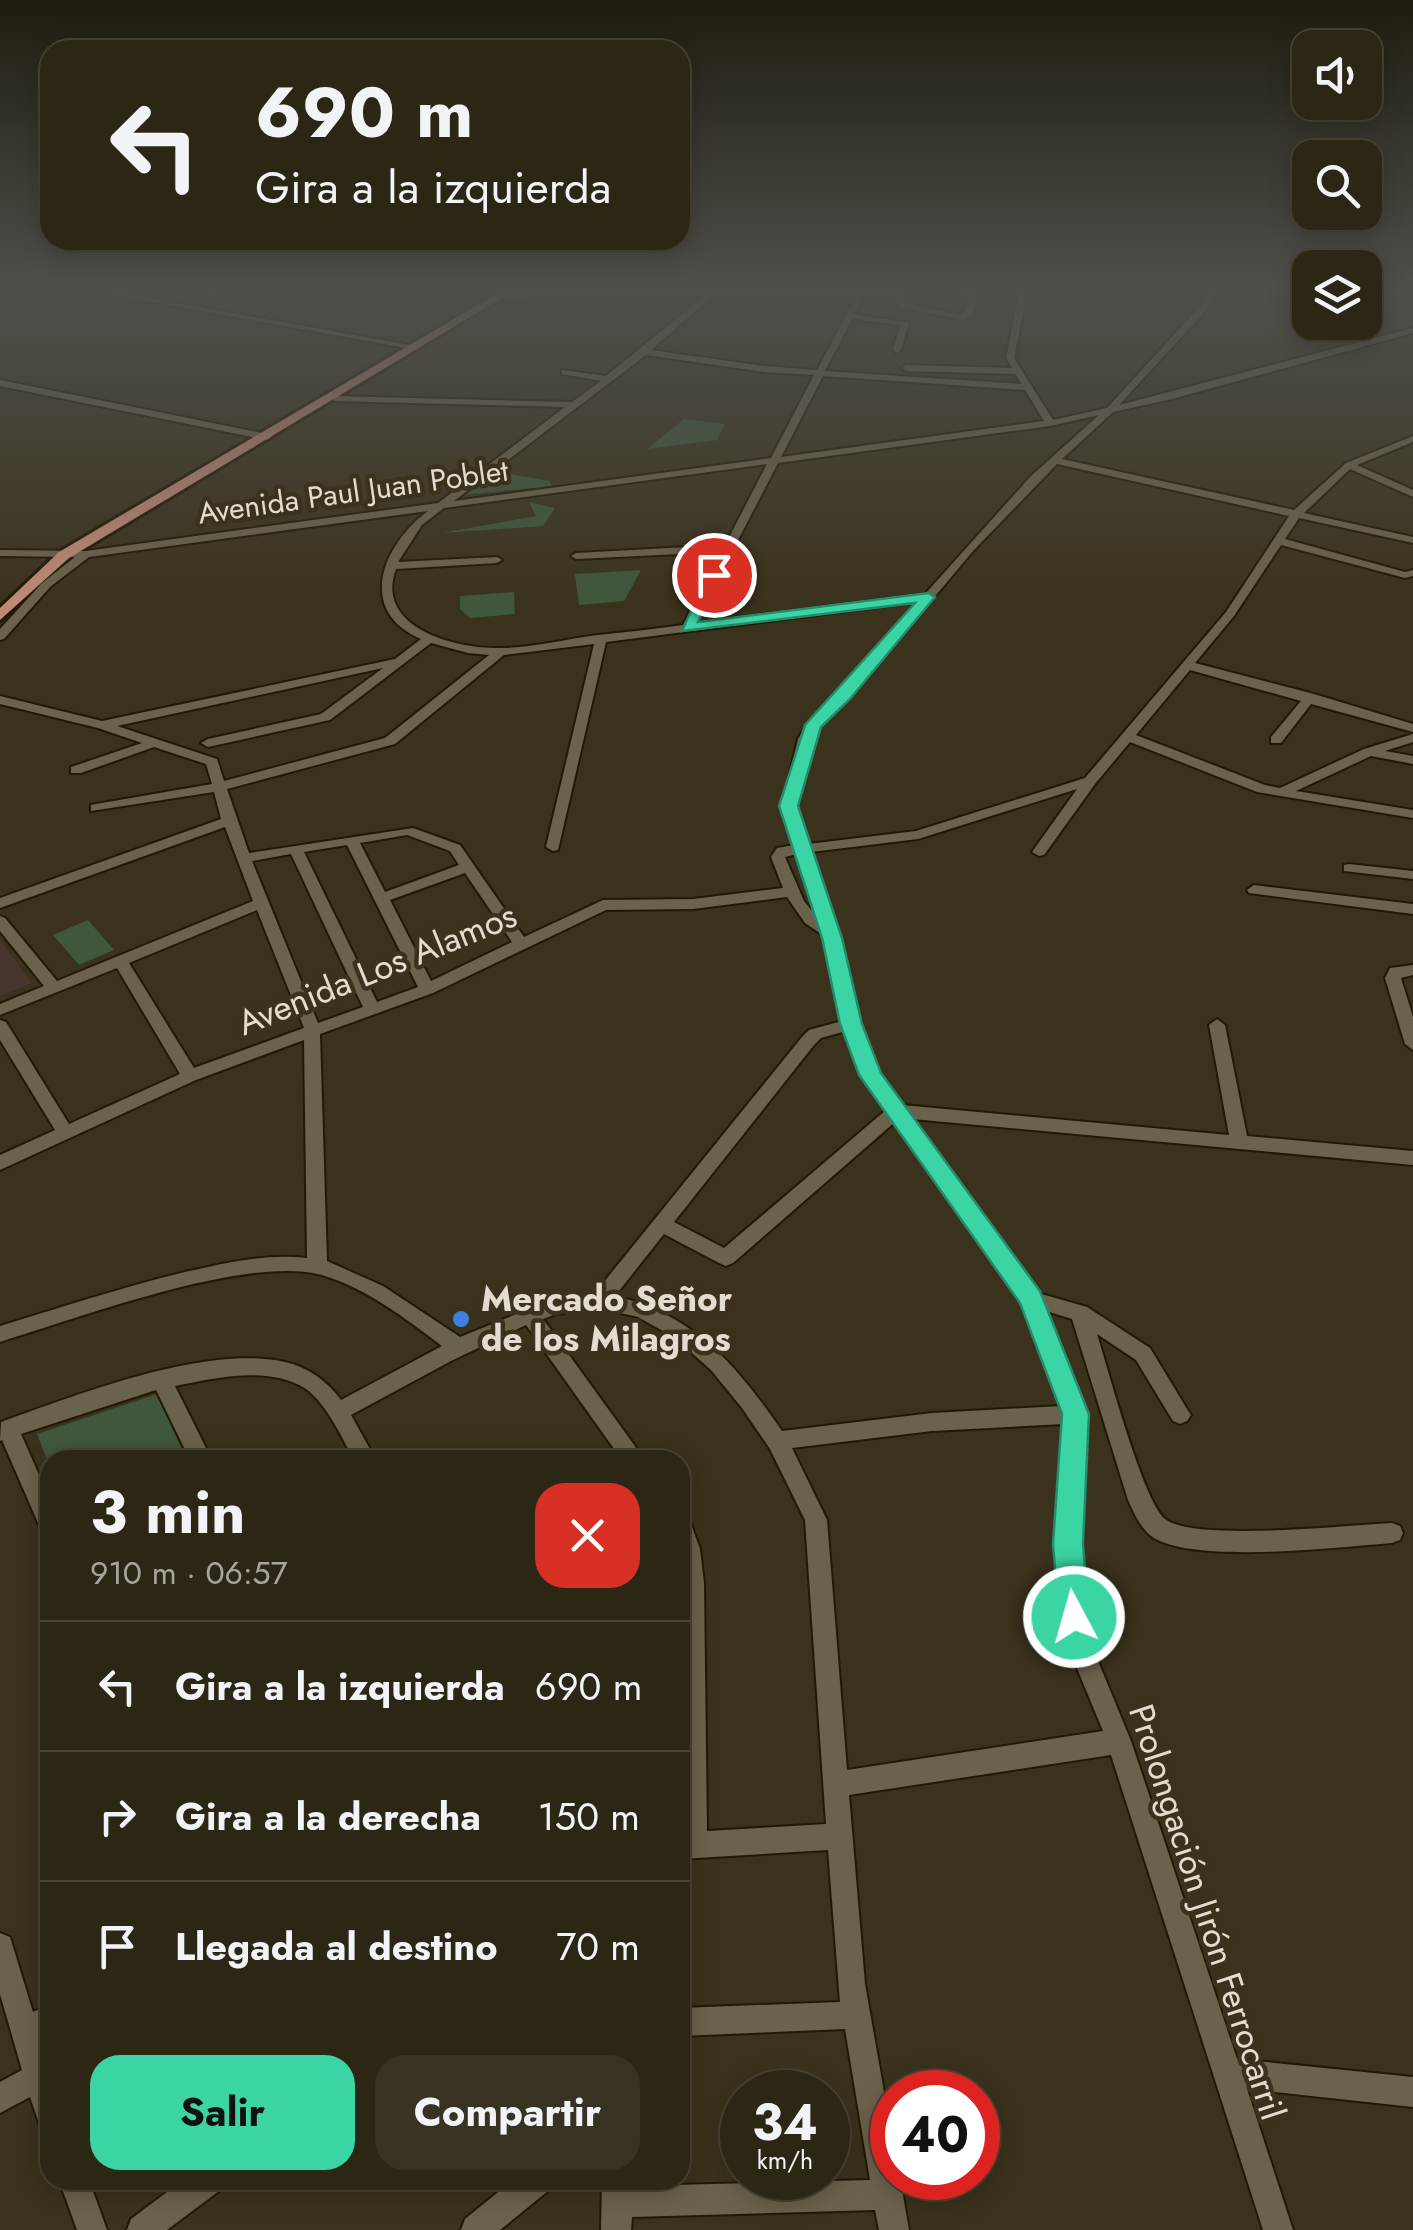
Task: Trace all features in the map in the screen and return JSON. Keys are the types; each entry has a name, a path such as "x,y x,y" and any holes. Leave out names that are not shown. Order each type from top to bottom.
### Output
{"main road":[{"path":"0,616 64,555 340,394"}],"street":[{"path":"55,394 267,437"},
{"path":"588,394 437,507 404,539 390,566 386,596 390,612 400,624 429,638 477,651 500,652 928,597"},
{"path":"687,628 807,394"},
{"path":"1032,394 1050,422"},
{"name":"Prolongación Jirón Ferrocarril","path":"1117,394 928,597 805,739 788,806 830,932 851,1024 870,1075 1031,1299 1076,1414 1068,1590 1079,1644 1119,1741 1278,2230"},
{"name":"Avenida Paul Juan Poblet","path":"0,553 86,554 437,507 773,458 1093,418 1180,394"},
{"path":"334,398 574,405"},
{"path":"1039,852 1090,781 1230,614 1296,515 1349,465 1413,439"},
{"path":"1054,460 1413,540"},
{"path":"1349,465 1413,494"},
{"path":"1280,540 1405,575 1413,572"},
{"path":"576,556 727,548"},
{"path":"0,636 46,585 86,554"},
{"path":"390,566 497,560"},
{"path":"208,743 325,717 392,662 429,638"},
{"path":"553,847 601,638"},
{"path":"96,808 219,786 390,740 500,652"},
{"path":"102,725 392,662"},
{"path":"1187,665 1310,696 1413,728"},
{"path":"1276,740 1310,696"},
{"path":"0,700 102,725 212,762 228,821 312,1028 317,1265"},
{"path":"1128,736 1280,794 1413,814"},
{"path":"1280,794 1369,752 1413,738"},
{"path":"76,770 156,742"},
{"path":"1369,752 1413,760"},
{"path":"830,932 812,922 791,892 778,857 786,850 918,835 1090,781"},
{"path":"0,903 228,821"},
{"path":"242,858 408,831 455,848 522,946"},
{"path":"352,840 378,900 427,989"},
{"path":"296,850 372,1009"},
{"path":"378,900 466,867"},
{"path":"1348,868 1413,875"},
{"path":"1254,890 1413,909"},
{"name":"Avenida Los Alamos","path":"0,1164 190,1076 312,1028 427,989 603,905 693,904 791,892"},
{"path":"0,1010 261,904"},
{"path":"0,921 53,987"},
{"path":"119,959 190,1076"},
{"path":"1413,970 1396,972 1393,978 1413,1044"},
{"path":"599,1302 808,1041 851,1024"},
{"path":"0,1026 66,1133"},
{"path":"1217,1026 1238,1142"},
{"path":"664,1225 726,1258 896,1111 1413,1158"},
{"path":"0,1334 216,1272 317,1265 385,1295 459,1348"},
{"path":"1031,1299 1080,1313 1143,1354 1180,1414"},
{"path":"336,1413 459,1348 558,1305 599,1302 668,1322 718,1360 777,1440 801,1481 816,1520 856,2015 870,2102"},
{"path":"1080,1313 1139,1500 1151,1522 1164,1532 1198,1539 1392,1533"},
{"path":"530,1317 627,1450"},
{"path":"40,1504 4,1430 161,1379 272,1366 313,1383 359,1450"},
{"path":"161,1379 196,1450"},
{"path":"777,1440 932,1422 1076,1414"},
{"path":"690,1560 690,1688"},
{"path":"838,1784 1119,1741"},
{"path":"690,1845 842,1836"},
{"path":"0,1947 38,2025 36,2078 40,2089"},
{"path":"690,2022 856,2015"},
{"path":"1226,2072 1413,2092"},
{"path":"0,2098 36,2078"},
{"path":"78,2190 92,2230"},
{"path":"142,2230 195,2190"},
{"path":"476,2230 525,2190"},
{"path":"616,2204 870,2196"},
{"path":"886,2200 894,2230"}],"shaded area":[{"path":"0,940 32,983 0,996"}],"green space":[{"path":"684,419 725,424 717,440 647,449"},
{"path":"495,471 549,481 552,486 462,495"},
{"path":"529,502 555,508 543,526 442,533 536,516"},
{"path":"641,570 624,601 579,605 575,574"},
{"path":"514,592 515,614 470,618 460,609 460,596"},
{"path":"88,920 114,950 79,965 53,935"},
{"path":"157,1394 182,1450 43,1450 37,1434"}],"place":[{"name":"Mercado Señor de los Milagros","path":"461,1319"}],"route":[{"path":"714,575 687,628 928,597 844,696 813,725 805,739 788,806 832,938 851,1024 870,1075 1031,1299 1076,1414 1068,1544 1068,1590 1074,1617"}]}
